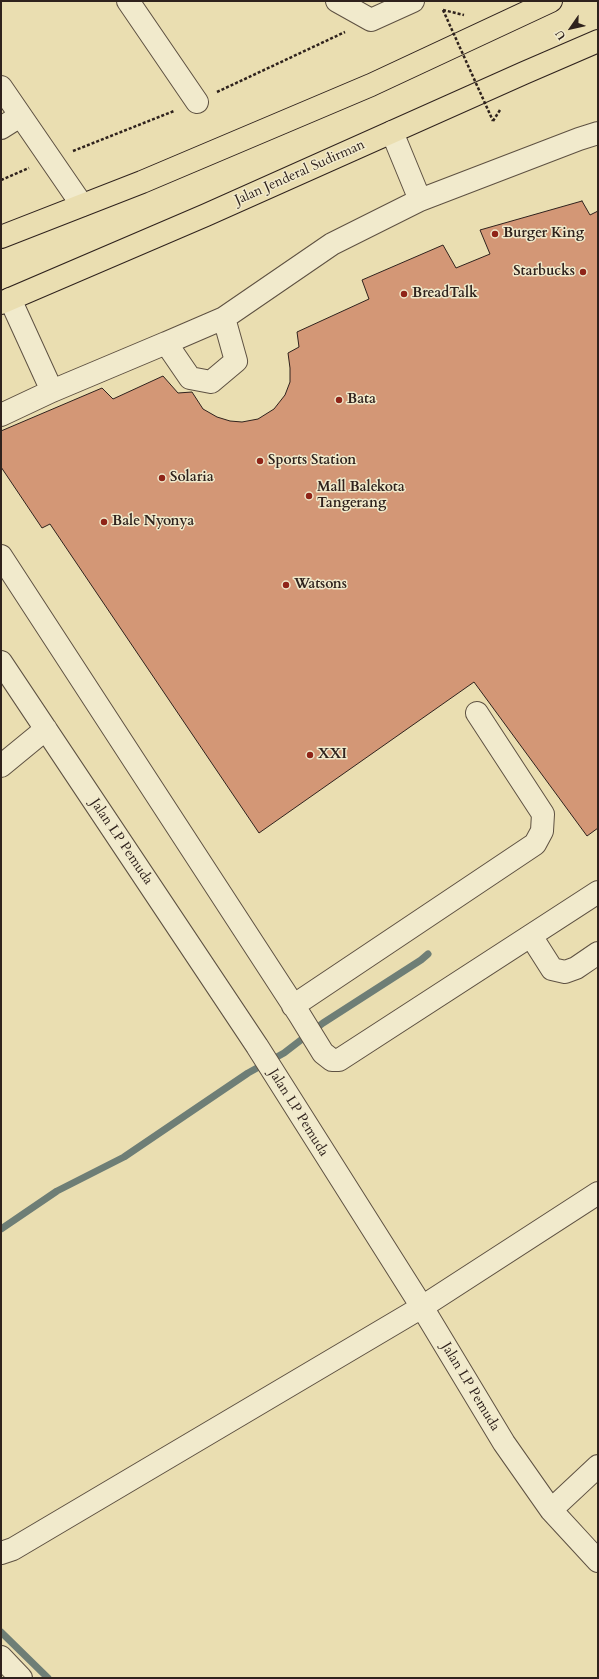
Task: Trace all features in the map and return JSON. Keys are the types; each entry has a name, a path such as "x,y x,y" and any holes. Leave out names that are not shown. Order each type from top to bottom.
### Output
{"main road":[{"path":"1,237 142,182 371,84 551,1"},
{"name":"Jalan Jenderal Sudirman","path":"6,301 206,215 598,41"}],"street":[{"path":"128,1 197,102"},
{"path":"337,1 371,20 413,1"},
{"path":"1,87 20,116 52,159 82,205"},
{"path":"1,128 20,116"},
{"path":"392,132 420,200"},
{"path":"1,415 52,391 224,318 332,244 420,200 579,139 598,134"},
{"path":"6,301 52,391"},
{"path":"166,343 190,378 211,382 236,361 224,318"},
{"path":"1,556 323,1053 332,1060 339,1060 598,892"},
{"name":"Jalan LP Pemuda","path":"1,662 257,1046 422,1307 504,1443 551,1510 598,1561"},
{"path":"296,1010 535,844 542,831 543,814 477,713"},
{"path":"1,766 46,729"},
{"path":"531,936 552,969 565,972 576,968 598,953"},
{"path":"1,1554 13,1549 422,1307 598,1193"},
{"path":"551,1510 598,1466"},
{"path":"1,1657 21,1678"}],"path":[{"path":"443,10 493,121"}],"building":[{"name":"Mall Balekota Tangerang","path":"582,201 590,215 598,211 598,828 587,836 474,682 259,833 50,524 42,528 1,467 1,431 102,388 113,399 163,376 178,393 192,392 203,409 217,417 230,421 242,422 258,419 274,409 285,395 290,382 288,353 299,347 297,332 369,299 362,280 443,245 456,268 490,254 480,230"}],"waterway":[{"path":"1,1229 57,1191 124,1157 248,1073 284,1053 323,1023 428,954"},
{"path":"1,1632 48,1678"}],"place":[{"name":"Burger King","path":"495,234"},
{"name":"Starbucks","path":"583,272"},
{"name":"BreadTalk","path":"404,294"},
{"name":"Bata","path":"339,400"},
{"name":"Sports Station","path":"260,461"},
{"name":"Solaria","path":"162,478"},
{"name":"Mall Balekota Tangerang","path":"309,496"},
{"name":"Bale Nyonya","path":"104,522"},
{"name":"Watsons","path":"286,585"},
{"name":"XXI","path":"310,755"}]}
